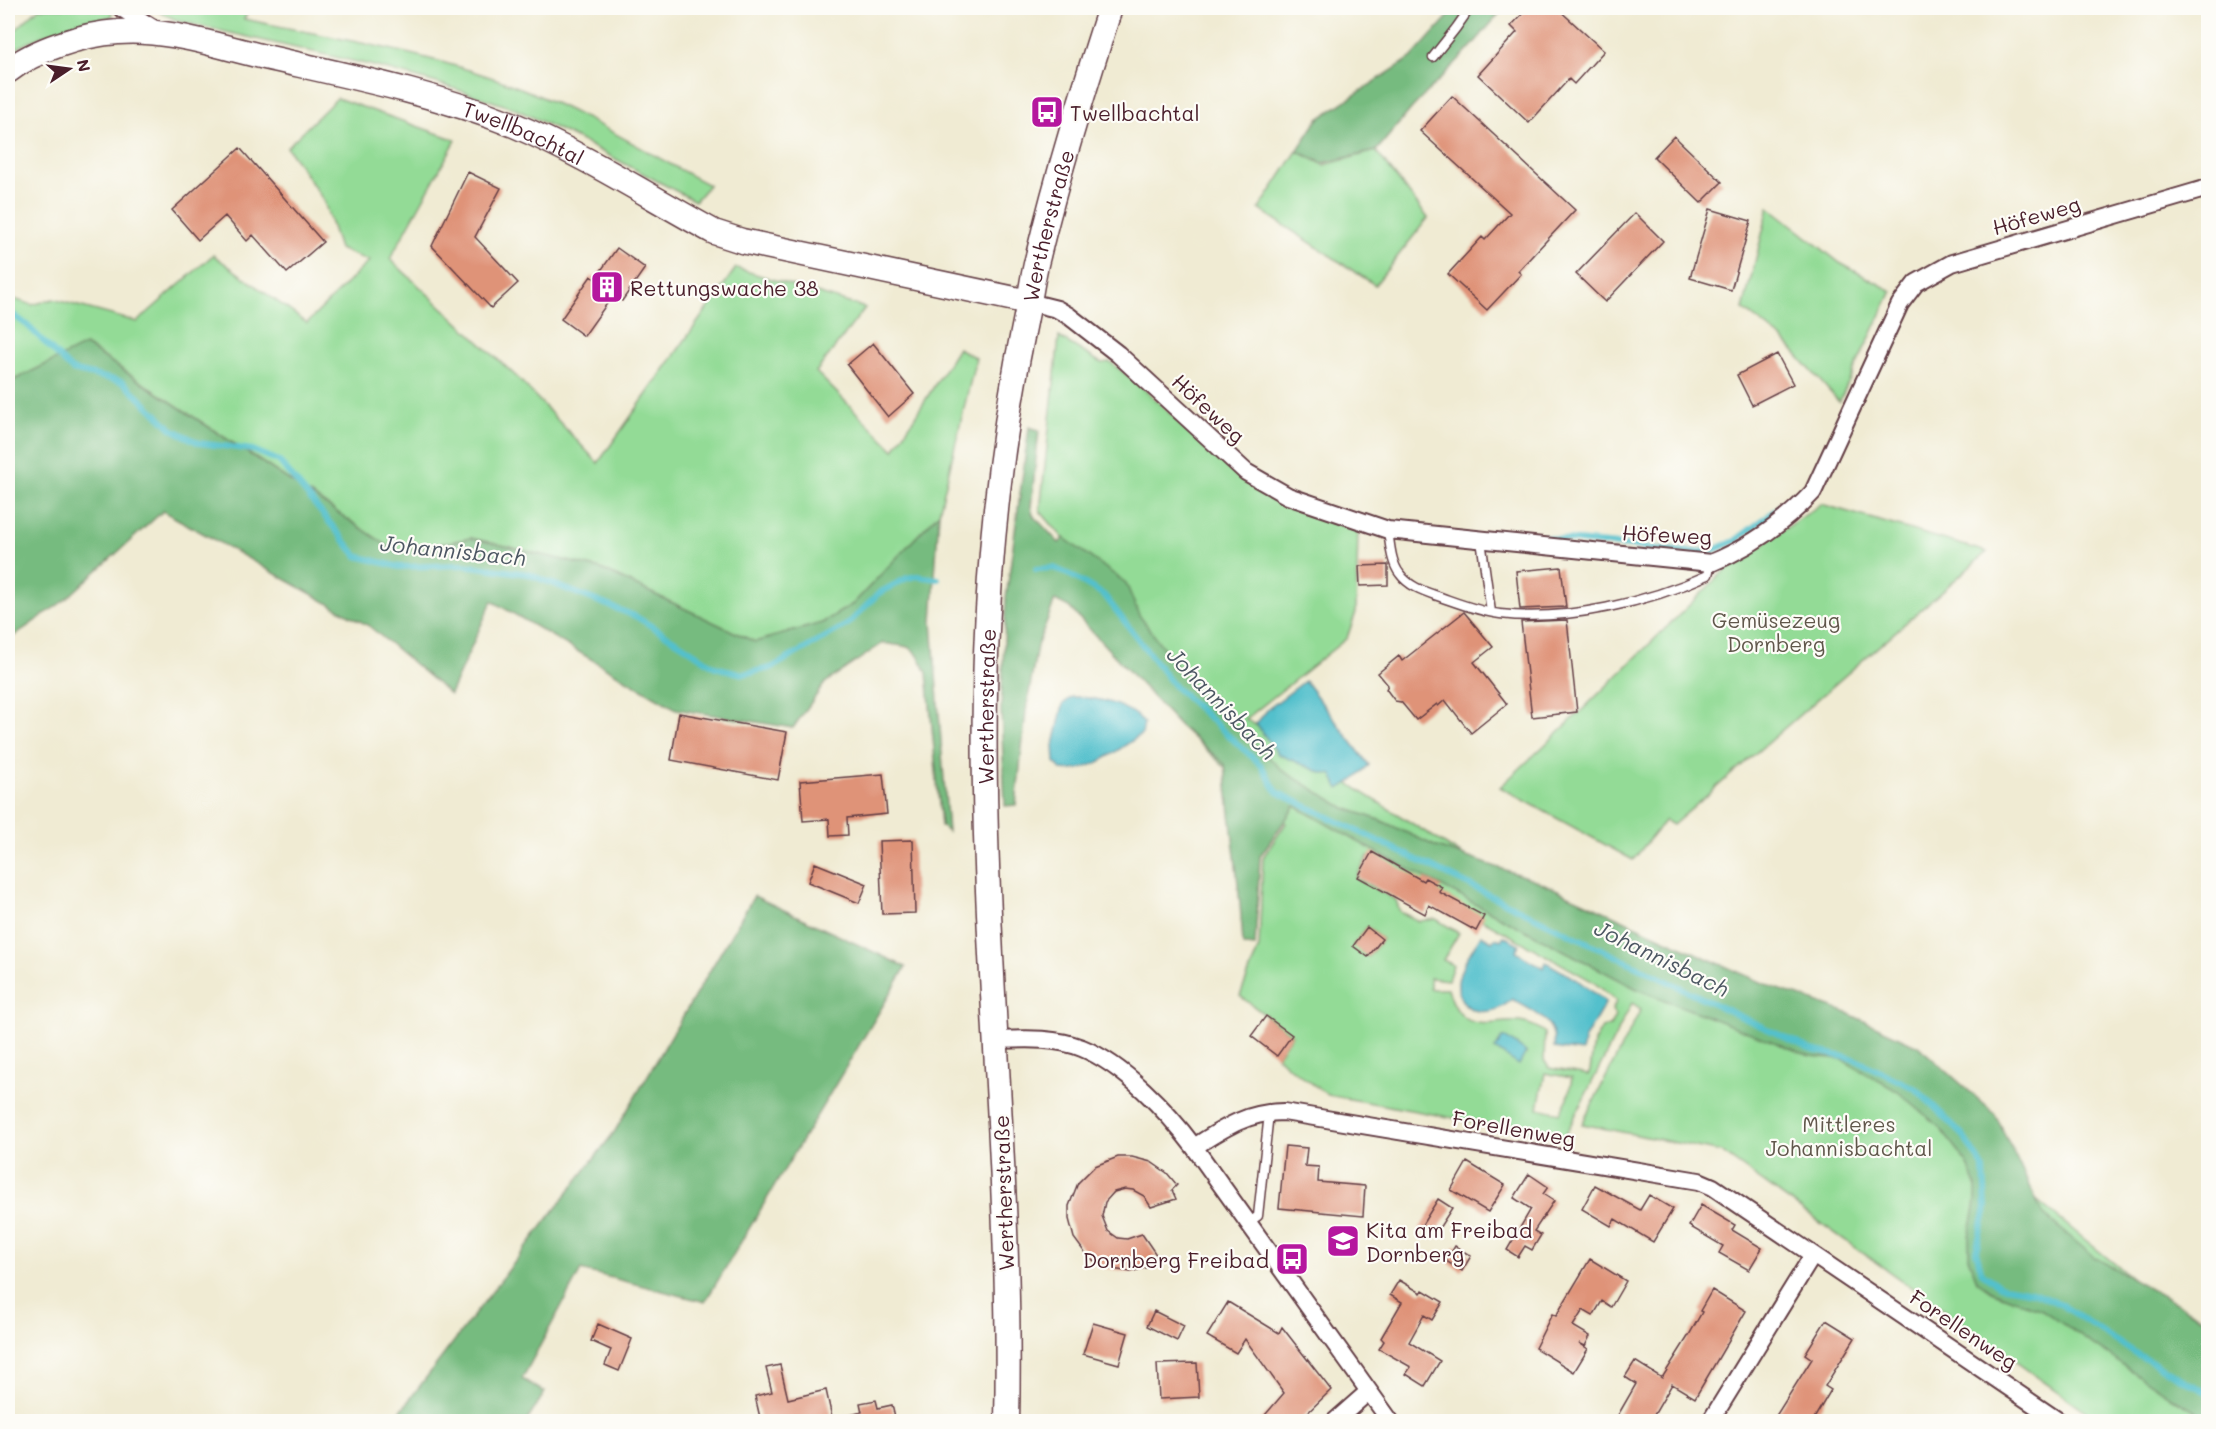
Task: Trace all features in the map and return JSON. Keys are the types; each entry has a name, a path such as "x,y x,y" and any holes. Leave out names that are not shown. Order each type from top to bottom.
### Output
{"main road":[{"name":"Wertherstraße","path":"1007,1422 1008,1343 1005,1249 996,1040 987,909 986,655 996,493 1005,428 1037,259 1058,179 1110,8"},
{"name":"Twellbachtal","path":"8,71 46,50 81,38 117,32 161,33 390,86 473,110 559,146 714,232 742,241 1029,302"}],"street":[{"path":"121,8 161,33"},
{"name":"Höfeweg","path":"1029,302 1057,309 1090,332 1118,354 1246,472 1288,496 1388,530 1711,563 1736,553 1765,534 1798,509 1813,492 1900,304 1916,283 1952,263 2208,188"},
{"path":"996,1040 1025,1038 1051,1040 1081,1048 1097,1056 1136,1084 1167,1112 1391,1422"},
{"name":"Forellenweg","path":"1194,1148 1233,1123 1249,1116 1284,1112 1699,1181 1713,1187 2060,1422"},
{"path":"1710,1422 1813,1255"},
{"path":"1334,1422 1368,1392"}],"lane":[{"path":"1432,57 1470,8"},
{"path":"1388,530 1391,551 1399,573 1415,588 1491,612 1534,616 1596,609 1686,585 1708,575 1711,563"},
{"path":"1481,540 1491,612"},
{"path":"1248,1223 1258,1216 1269,1112"}],"green space":[{"path":"39,8 109,8 112,10 112,17 58,30 32,40 8,54 8,37"},
{"path":"151,8 251,8 244,19 420,56 489,76 570,110 709,185 695,201 574,137 513,108 437,83 370,65 178,21"},
{"path":"1456,8 1504,8 1472,46 1412,108 1376,151 1323,163 1297,151 1318,119 1411,58"},
{"path":"337,98 456,140 390,259 519,379 598,463 736,268 865,308 816,372 894,450 958,348 976,358 939,513 853,604 822,623 755,642 601,569 471,538 397,552 86,345 8,383 8,297 32,305 53,299 137,322 213,255 307,323 369,261 339,249 324,201 287,147"},
{"path":"1297,151 1324,165 1376,151 1428,218 1375,285 1259,209"},
{"path":"1769,207 1840,263 1892,291 1839,402 1784,340 1743,309"},
{"name":"Mittleres Johannisbachtal","path":"1059,337 1101,363 1110,362 1142,387 1240,479 1295,509 1358,531 1356,612 1347,638 1246,719 1494,875 1904,1063 2034,1198 2208,1340 2208,1421 2099,1421 1721,1152 1582,1124 1641,1009 1632,1003 1564,1138 1328,1095 1285,1064 1277,1056 1292,1035 1240,996 1259,947 1263,857 1286,823 1179,725 1069,607 1055,599 1064,539 1040,511","holes":["1368,856 1592,981 1617,1001 1612,1010 1615,1016 1610,1026 1602,1028 1594,1042 1588,1075 1549,1068 1544,1060 1545,1033 1531,1025 1516,1022 1477,1023 1466,1019 1456,1008 1448,989 1430,989 1430,978 1448,980 1453,965 1443,960 1459,933 1436,919 1419,921 1400,912 1396,900 1356,878","1367,927 1382,939 1368,957 1353,945","1502,1038 1517,1045 1526,1054 1495,1049","1545,1073 1572,1078 1568,1098 1560,1113 1538,1108"]},
{"path":"85,345 397,552 471,538 601,569 755,642 822,623 853,604 939,513 932,622 948,832 941,826 927,673 915,652 900,645 883,643 825,683 793,728 676,709 492,601 450,694 369,626 163,511 65,600 8,640 8,383"},
{"path":"1029,427 1039,430 1031,507 1033,515 1059,543 1064,538 1126,583 1139,615 1196,692 1237,726 1283,771 1345,808 1382,821 1437,847 1538,881 1770,986 1847,1013 1918,1046 1995,1114 2043,1214 2094,1257 2208,1321 2208,1419 2172,1398 2042,1310 1991,1291 1977,1281 1969,1260 1969,1237 1976,1202 1976,1185 1967,1163 1939,1127 1897,1091 1841,1059 1810,1056 1639,990 1378,853 1295,806 1260,856 1255,946 1243,945 1225,764 1179,725 1069,607 1055,600 1037,646 1026,711 1016,805 1005,806 1001,710 1006,598"},
{"name":"Gemüsezeug Dornberg","path":"1821,504 1987,552 1673,825 1665,820 1633,860 1500,787 1723,572"},
{"path":"754,896 906,967 705,1302 581,1270 522,1379 545,1392 527,1421 393,1421 615,1131"}],"water":[{"path":"1305,681 1369,765 1352,781 1339,789 1332,775 1278,754 1256,724 1268,709"},
{"path":"1072,697 1091,698 1121,706 1144,723 1142,734 1093,764 1083,768 1061,770 1055,762 1054,745 1063,704"},
{"path":"1481,935 1492,941 1495,938 1501,940 1503,936 1519,944 1516,952 1543,968 1546,962 1577,980 1606,1002 1585,1038 1582,1052 1554,1048 1554,1038 1548,1023 1535,1012 1512,999 1504,1006 1486,1012 1477,1011 1463,1002 1459,993 1459,976"},
{"path":"1502,1038 1506,1038 1526,1052 1519,1065 1495,1049"}],"building":[{"path":"1528,8 1557,8 1604,51 1574,84 1569,79 1529,123 1478,75 1517,32 1511,26"},
{"path":"1452,96 1575,210 1518,271 1521,274 1487,310 1448,274 1482,237 1485,240 1510,213 1420,131"},
{"path":"1674,136 1722,182 1701,203 1654,157"},
{"path":"240,148 323,242 287,273 253,235 247,241 225,216 198,240 172,210"},
{"path":"468,172 501,188 475,237 518,283 491,308 432,246"},
{"path":"1710,209 1751,221 1731,290 1690,278"},
{"path":"1635,213 1663,241 1605,302 1576,274"},
{"name":"Rettungswache 38","path":"617,248 645,268 622,301 613,295 584,336 561,319 591,276 595,279"},
{"path":"873,343 914,394 888,417 847,365"},
{"path":"1777,354 1793,384 1752,405 1737,375"},
{"path":"1388,565 1388,585 1360,586 1359,566"},
{"path":"1561,567 1566,607 1520,609 1516,571"},
{"path":"1464,612 1493,647 1474,662 1507,704 1471,733 1445,700 1416,720 1401,702 1395,701 1386,689 1388,685 1378,673 1399,656 1402,661"},
{"path":"1567,620 1577,712 1532,717 1521,622"},
{"path":"679,713 787,732 778,780 671,760"},
{"path":"883,774 887,814 847,818 848,835 830,836 829,819 803,821 800,781"},
{"path":"913,840 915,913 882,914 879,841"},
{"path":"1372,852 1423,881 1425,878 1442,887 1439,892 1484,916 1476,931 1429,905 1425,914 1358,877"},
{"path":"815,863 867,884 859,903 808,882"},
{"path":"1367,927 1382,939 1368,957 1353,946"},
{"path":"1266,1016 1292,1035 1277,1056 1251,1036"},
{"path":"1285,1146 1307,1148 1305,1166 1319,1167 1318,1182 1365,1186 1363,1216 1279,1208"},
{"path":"1118,1157 1132,1157 1151,1162 1167,1173 1177,1185 1172,1190 1176,1199 1151,1207 1144,1196 1133,1190 1125,1189 1114,1192 1105,1202 1102,1216 1108,1231 1118,1238 1127,1239 1142,1234 1157,1256 1148,1261 1149,1267 1131,1272 1106,1268 1088,1257 1074,1238 1069,1219 1069,1206 1078,1183 1095,1166"},
{"path":"1467,1162 1505,1185 1488,1212 1451,1190"},
{"path":"1529,1174 1548,1187 1543,1194 1554,1201 1534,1231 1541,1235 1532,1250 1525,1246 1518,1257 1507,1250 1531,1209 1514,1198"},
{"path":"1595,1185 1640,1210 1649,1195 1673,1209 1653,1242 1615,1219 1611,1226 1582,1209"},
{"path":"1438,1199 1452,1208 1434,1236 1420,1228"},
{"path":"1701,1205 1735,1225 1732,1230 1762,1248 1749,1270 1719,1253 1723,1246 1689,1226"},
{"path":"1455,1246 1471,1256 1462,1271 1446,1261"},
{"path":"1590,1259 1626,1281 1611,1307 1602,1301 1593,1316 1583,1310 1573,1326 1590,1336 1585,1346 1579,1343 1588,1349 1574,1372 1535,1348 1552,1314 1556,1316"},
{"path":"1399,1280 1443,1302 1432,1320 1424,1315 1409,1342 1440,1361 1425,1386 1406,1374 1411,1367 1379,1349 1384,1341 1381,1338 1402,1302 1390,1295"},
{"path":"1712,1290 1746,1311 1695,1398 1672,1384 1650,1422 1614,1422 1636,1384 1625,1377 1635,1361 1662,1378 1689,1335"},
{"path":"1228,1302 1279,1333 1282,1327 1331,1390 1298,1422 1259,1422 1284,1393 1245,1339 1236,1353 1207,1336"},
{"path":"1154,1311 1184,1326 1177,1341 1147,1326"},
{"path":"1826,1320 1855,1338 1825,1386 1831,1390 1812,1422 1772,1422 1812,1359 1805,1354"},
{"path":"1093,1323 1128,1333 1119,1364 1083,1354"},
{"path":"598,1324 632,1339 619,1371 605,1365 611,1350 591,1341"},
{"path":"1197,1363 1199,1397 1159,1399 1157,1364"},
{"path":"780,1365 788,1399 826,1390 833,1422 761,1422 755,1396 772,1392 766,1368"},
{"path":"876,1400 878,1408 892,1405 896,1422 847,1422 846,1416 862,1412 860,1403"}],"waterway":[{"name":"Johannisbach","path":"8,311 27,325 72,370 123,382 172,429 199,443 253,450 279,461 357,556 399,567 463,565 528,574 635,616 715,667 743,674 771,668 848,624 879,593 907,578 917,576 938,579"},
{"path":"1536,537 1690,552 1711,551 1735,541 1797,494"},
{"name":"Johannisbach","path":"1036,569 1054,568 1104,595 1175,687 1261,765 1277,792 1812,1050 1854,1059 1916,1089 1962,1134 1984,1169 1986,1208 1976,1251 1982,1273 2000,1286 2032,1292 2062,1305 2133,1352 2208,1393"}],"place":[{"name":"Twellbachtal","path":"1047,112"},
{"name":"Rettungswache 38","path":"607,287"},
{"name":"Kita am Freibad Dornberg","path":"1343,1241"},
{"name":"Dornberg Freibad","path":"1292,1259"}]}
